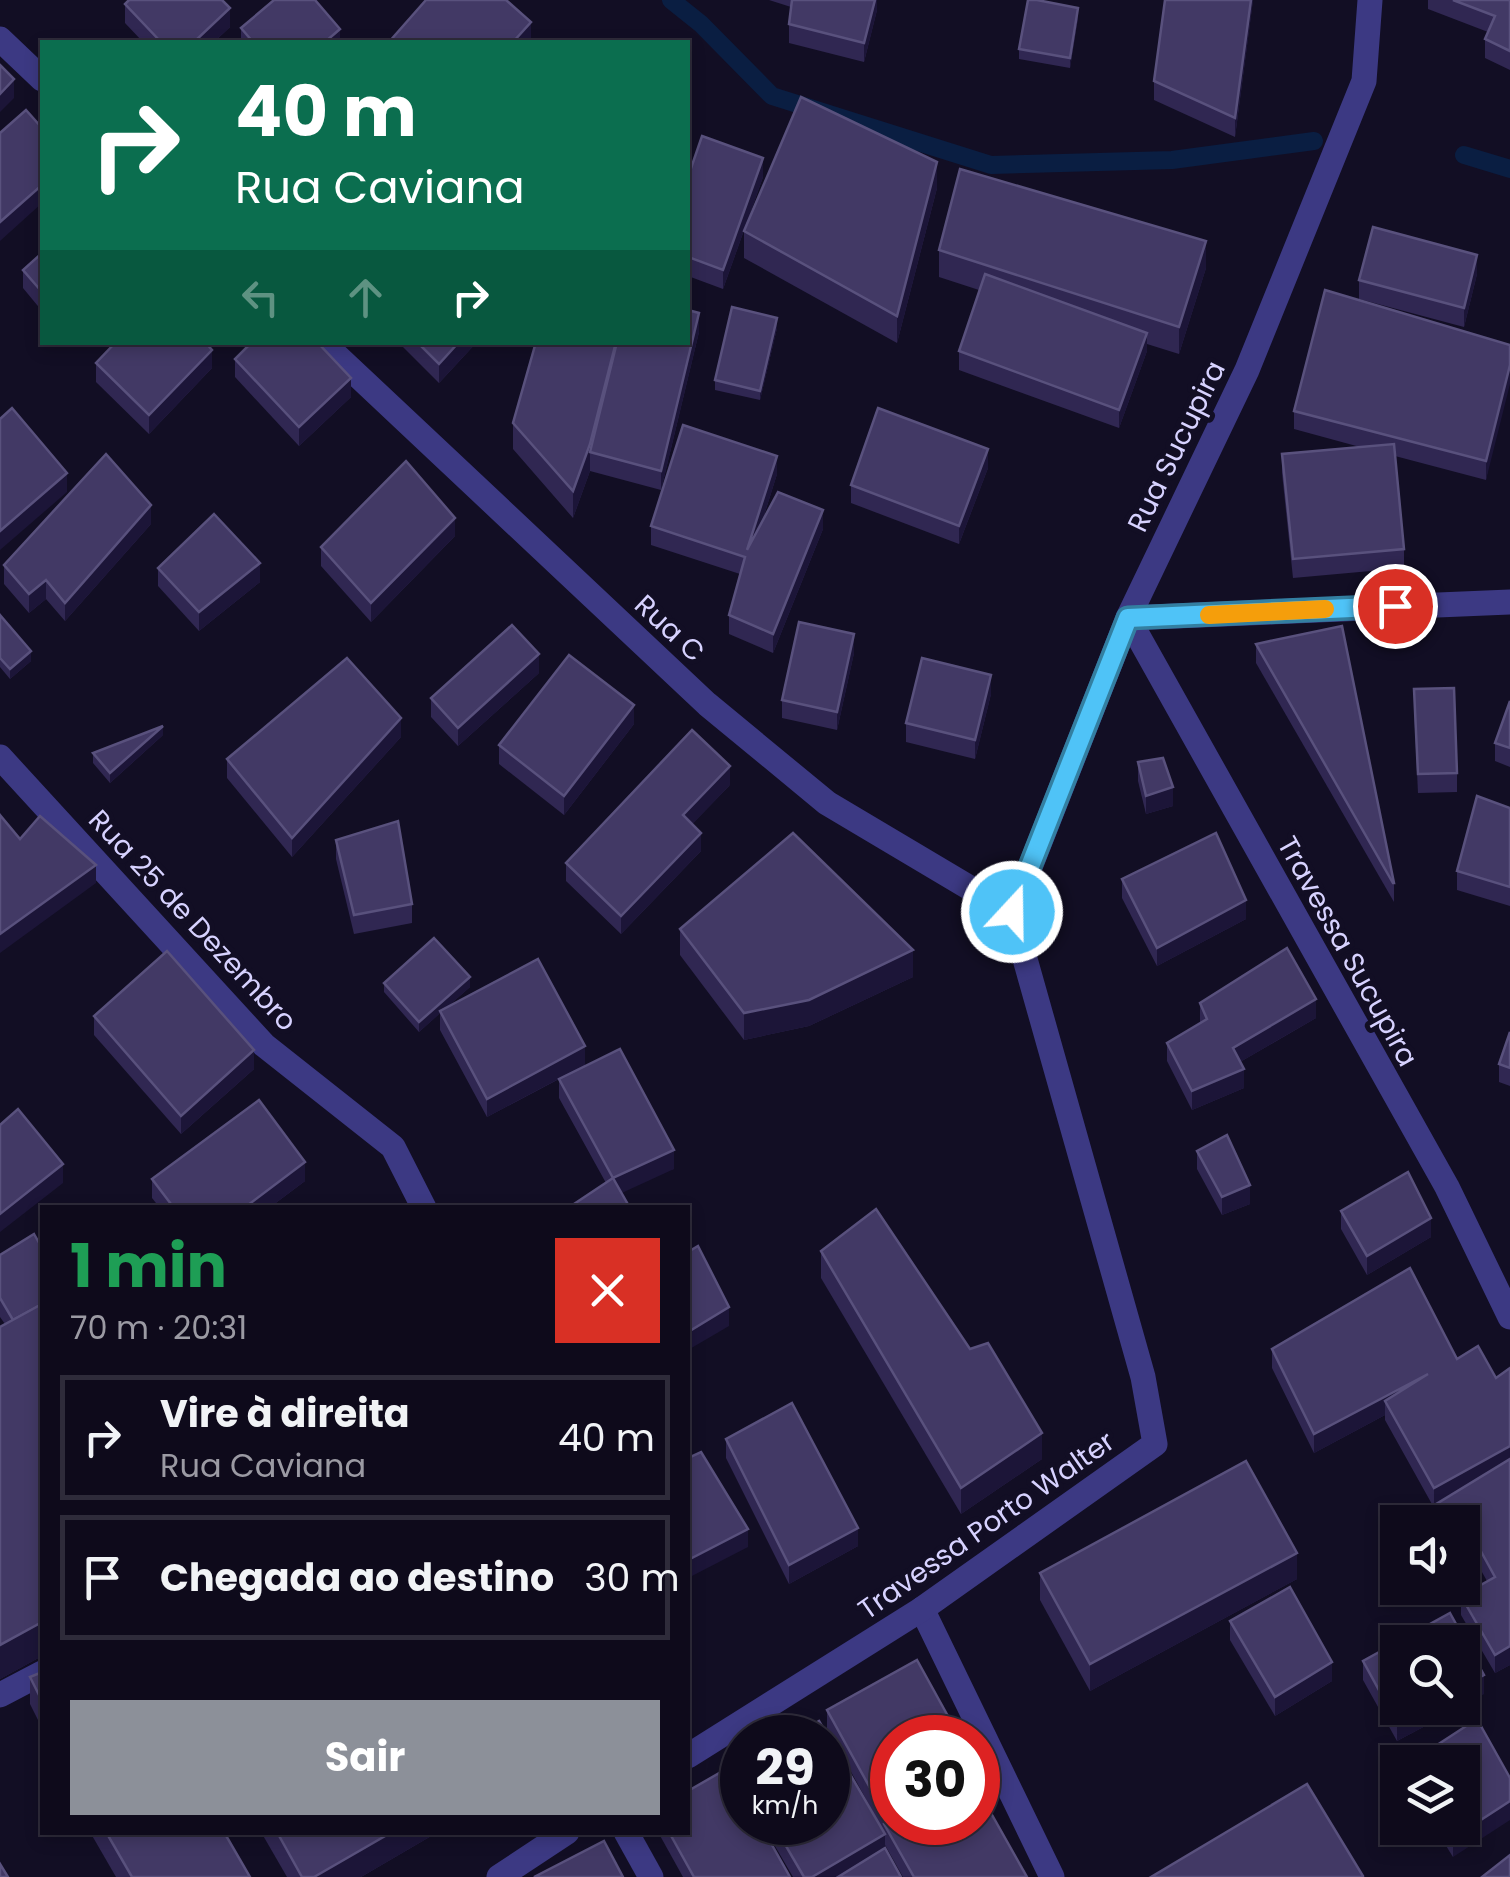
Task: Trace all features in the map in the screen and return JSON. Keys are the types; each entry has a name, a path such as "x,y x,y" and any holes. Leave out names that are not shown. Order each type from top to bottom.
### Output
{"street":[{"name":"Rua Sucupira","path":"1012,912 1128,618 1246,370 1364,80 1370,0"},
{"path":"0,40 40,78"},
{"name":"Rua C","path":"325,345 707,704 827,803 1012,912"},
{"path":"1128,618 1510,602"},
{"name":"Travessa Sucupira","path":"1128,618 1447,1188 1510,1316"},
{"name":"Rua 25 de Dezembro","path":"0,757 264,1044 393,1147 422,1205"},
{"name":"Travessa Porto Walter","path":"690,1755 922,1609 1156,1444 1143,1377 1012,912"},
{"path":"922,1609 1052,1877"},
{"path":"0,1696 40,1675"},
{"path":"500,1877 563,1835"},
{"path":"628,1835 651,1877"}],"building":[{"path":"129,0 222,0 230,8 196,40 159,40 125,4"},
{"path":"274,0 315,0 340,29 327,40 251,40 241,28"},
{"path":"426,0 506,0 531,22 515,40 391,40"},
{"path":"792,0 875,0 864,43 789,24"},
{"path":"1028,0 1078,8 1070,58 1019,49"},
{"path":"1165,0 1251,0 1235,118 1154,81"},
{"path":"1453,0 1510,0 1510,51 1485,39 1495,16"},
{"path":"0,65 14,79 0,94"},
{"path":"801,97 937,162 897,316 744,231"},
{"path":"26,110 40,126 40,187 0,222 0,133"},
{"path":"702,136 763,158 723,270 690,258 690,171"},
{"path":"960,169 1206,241 1179,327 939,250"},
{"path":"1373,227 1477,255 1464,308 1359,280"},
{"path":"40,255 40,290 23,270"},
{"path":"985,274 1147,333 1119,410 959,351"},
{"path":"1325,290 1510,345 1510,365 1486,461 1294,411"},
{"path":"732,307 777,318 760,391 715,380"},
{"path":"690,311 699,313 661,471 590,452 616,345 690,345"},
{"path":"113,345 208,345 212,350 149,415 96,363"},
{"path":"249,345 320,345 351,378 299,427 235,359"},
{"path":"420,345 456,345 439,364"},
{"path":"535,345 615,345 590,444 573,491 513,423"},
{"path":"12,408 67,473 0,531 0,419"},
{"path":"878,408 988,449 959,526 851,485"},
{"path":"683,425 777,456 747,550 778,492 823,510 773,634 729,615 745,557 651,526"},
{"path":"1394,444 1404,549 1293,559 1282,454"},
{"path":"106,454 151,505 65,603 46,580 29,594 4,565"},
{"path":"406,461 455,518 371,603 321,547"},
{"path":"214,514 260,563 199,612 158,568"},
{"path":"0,615 31,651 10,669 0,658"},
{"path":"799,622 854,634 837,712 782,700"},
{"path":"512,625 539,654 458,728 431,698"},
{"path":"1342,626 1394,883 1256,644"},
{"path":"569,655 634,705 564,796 499,745"},
{"path":"347,658 401,718 292,838 227,759"},
{"path":"922,658 991,675 975,740 906,723"},
{"path":"1454,688 1457,773 1418,774 1414,689"},
{"path":"1510,701 1510,748 1495,743"},
{"path":"163,726 110,773 93,753"},
{"path":"692,730 730,766 683,815 701,833 621,916 566,863"},
{"path":"1163,758 1173,787 1146,796 1138,762"},
{"path":"1477,796 1510,808 1510,887 1457,871"},
{"path":"0,815 20,839 40,816 96,865 0,934"},
{"path":"398,821 412,904 354,915 336,840"},
{"path":"793,833 913,950 809,1000 744,1013 680,929"},
{"path":"1216,833 1246,900 1157,948 1122,879"},
{"path":"434,938 470,977 419,1022 384,983"},
{"path":"1287,948 1316,999 1233,1048 1244,1069 1192,1091 1167,1043 1207,1019 1200,1003"},
{"path":"167,951 254,1050 181,1116 94,1016"},
{"path":"538,959 585,1046 487,1099 440,1011"},
{"path":"1510,1032 1510,1068 1499,1064"},
{"path":"620,1049 674,1150 613,1178 559,1079"},
{"path":"259,1100 305,1162 248,1205 172,1205 152,1179"},
{"path":"18,1109 63,1164 0,1214 0,1125"},
{"path":"1227,1135 1250,1185 1222,1197 1197,1151"},
{"path":"1408,1172 1431,1218 1367,1256 1341,1211"},
{"path":"613,1178 628,1205 572,1205"},
{"path":"876,1209 970,1349 988,1343 1042,1433 961,1488 821,1251"},
{"path":"34,1234 40,1244 40,1305 13,1320 0,1298 0,1255"},
{"path":"698,1246 729,1307 690,1331 690,1251"},
{"path":"1410,1268 1457,1359 1478,1346 1496,1378 1510,1368 1510,1446 1434,1488 1385,1401 1428,1374 1314,1434 1272,1349"},
{"path":"40,1305 40,1623 0,1645 0,1327"},
{"path":"792,1403 858,1528 789,1565 726,1439"},
{"path":"701,1452 748,1529 690,1559 690,1457"},
{"path":"1510,1459 1510,1646 1495,1655 1466,1605 1480,1605 1480,1585 1495,1577 1480,1550 1480,1505 1435,1505"},
{"path":"1246,1461 1297,1553 1090,1664 1040,1573"},
{"path":"1290,1587 1332,1662 1275,1697 1230,1621"},
{"path":"1450,1613 1457,1625 1428,1625"},
{"path":"1380,1652 1380,1692 1363,1661"},
{"path":"917,1660 947,1715 870,1715 870,1788 850,1752 850,1715 830,1715 827,1710"},
{"path":"40,1673 40,1697 30,1677"},
{"path":"1480,1724 1510,1778 1510,1801 1480,1820 1480,1745 1437,1745 1468,1725"},
{"path":"720,1773 720,1845 772,1845 790,1877 694,1877 671,1835 690,1835 690,1790"},
{"path":"850,1774 870,1808 870,1843 812,1877 804,1877 785,1845 850,1845"},
{"path":"1307,1784 1362,1877 1151,1877"},
{"path":"1000,1829 1027,1877 914,1877 896,1845 1000,1845"},
{"path":"108,1835 226,1835 250,1877 132,1877"},
{"path":"279,1835 387,1835 314,1877 302,1877"},
{"path":"604,1841 623,1877 534,1877"},
{"path":"885,1848 901,1877 838,1877"},
{"path":"1510,1855 1510,1877 1482,1877"}],"waterway":[{"path":"671,0 701,24 772,96 991,165 1172,160 1314,141"},
{"path":"1464,155 1510,169"}],"slow traffic":[{"path":"1209,615 1325,609"}],"route":[{"path":"1012,912 1128,618 1395,606"}]}
